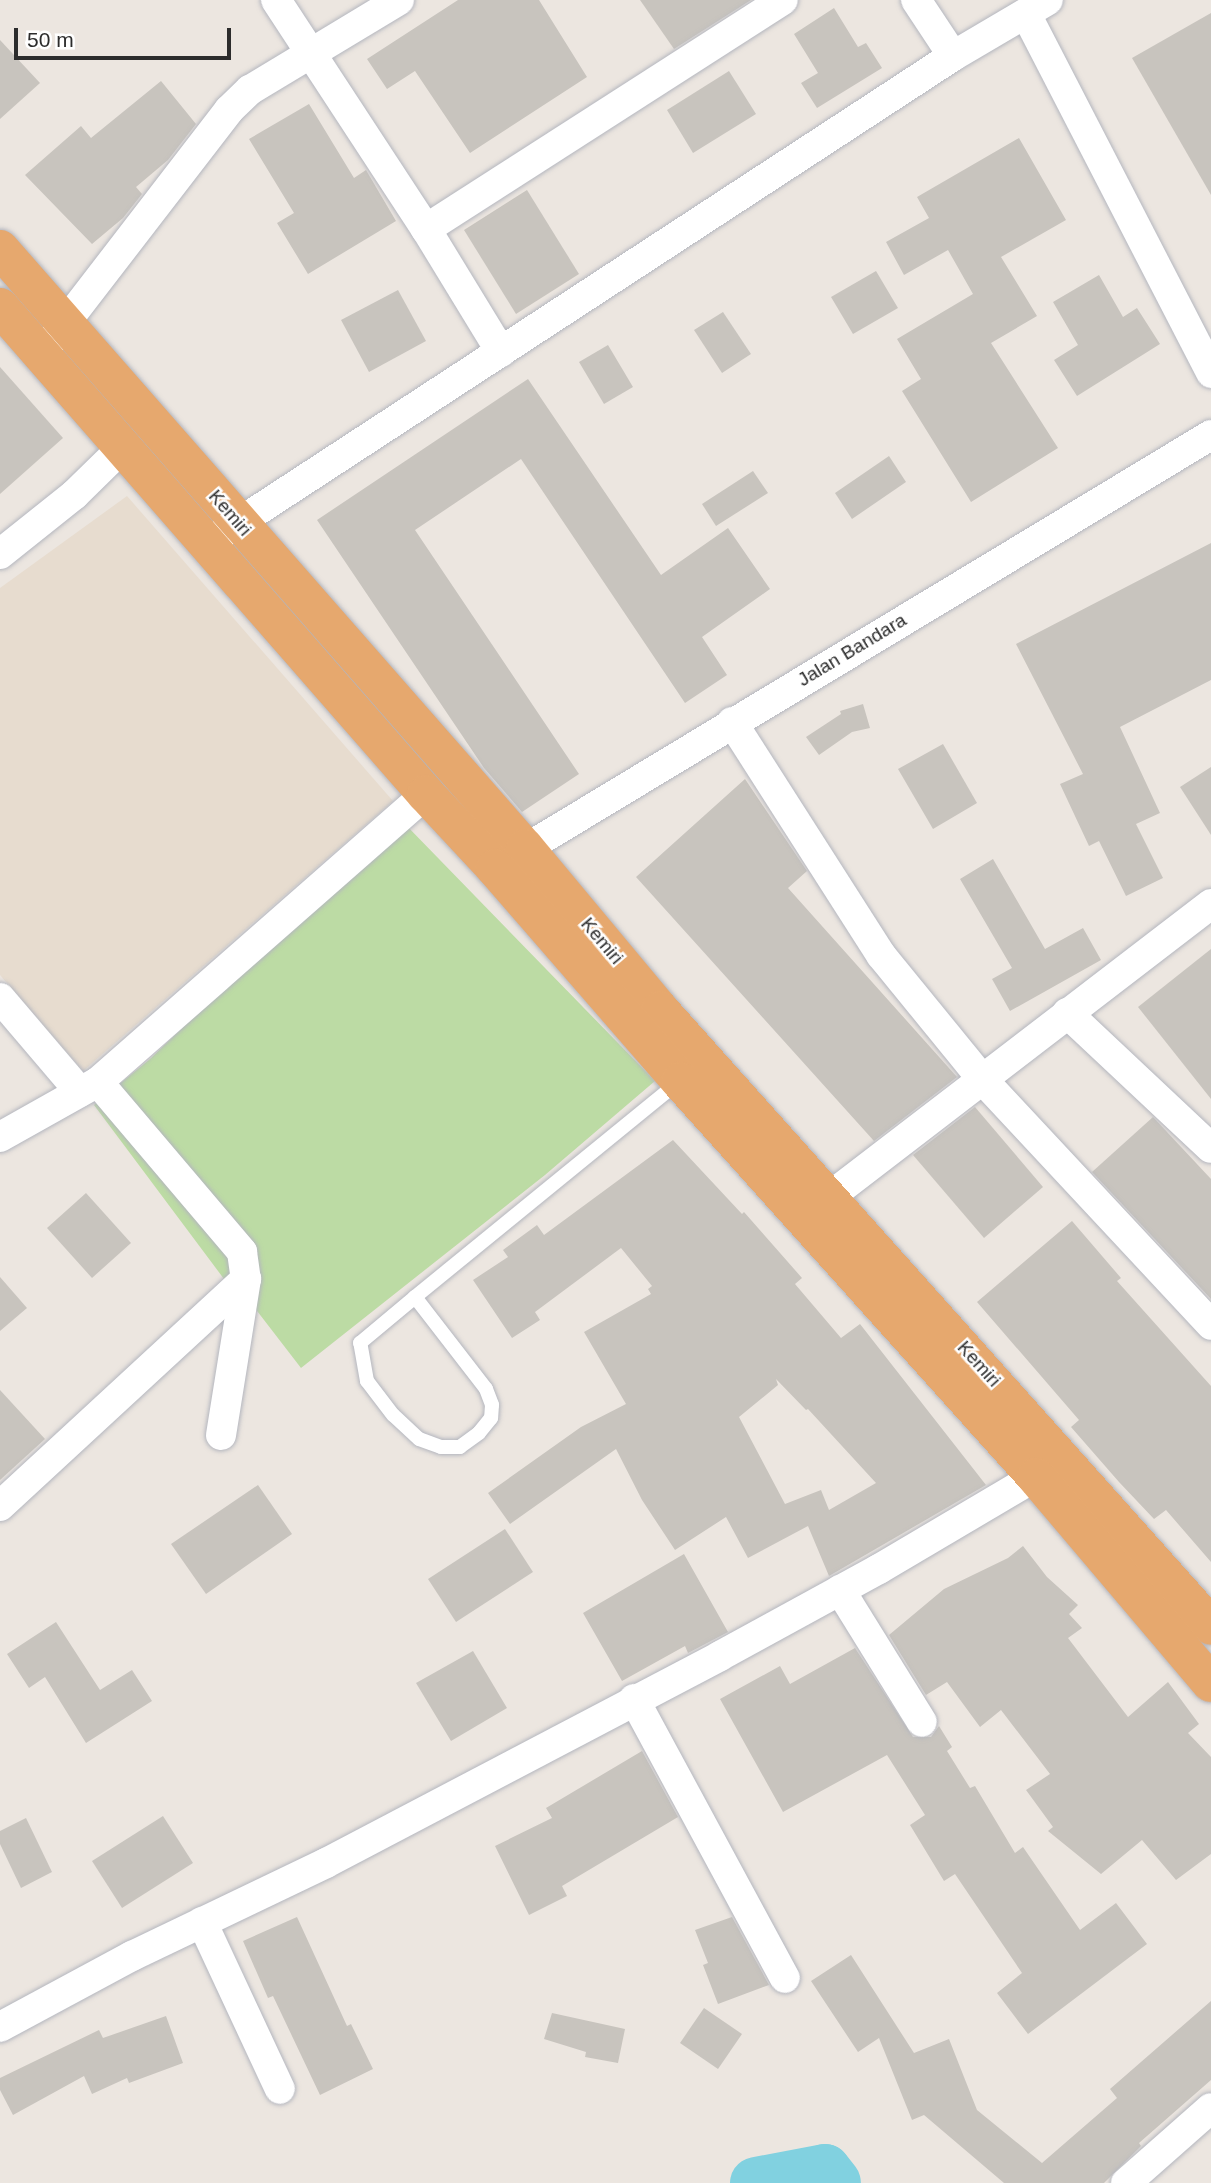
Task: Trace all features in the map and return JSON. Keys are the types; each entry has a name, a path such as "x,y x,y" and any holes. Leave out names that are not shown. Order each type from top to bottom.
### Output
{"highway":[{"name":"Kemiri","path":"0,249 238,523 510,858 680,1081 816,1207"},
{"name":"Kemiri","path":"0,307 39,355 426,794 510,858 660,1010 816,1207 1050,1468 1211,1626"},
{"name":"Kemiri","path":"1050,1468 1211,1683"}],"street":[{"path":"276,0 426,229 501,352"},
{"path":"39,355 67,324 229,110 250,90 399,0"},
{"path":"426,229 783,0"},
{"path":"916,0 953,56"},
{"path":"206,544 953,56 1037,7 1211,373"},
{"name":"Jalan Bandara","path":"510,858 1211,435"},
{"path":"0,554 74,495 122,448"},
{"path":"732,722 856,919 982,1079 1211,1325"},
{"path":"0,1137 89,1087 426,794"},
{"path":"816,1207 1211,904"},
{"path":"0,998 89,1087 242,1252 246,1279 221,1435"},
{"path":"1067,1013 1211,1148"},
{"path":"0,1506 246,1279"},
{"path":"0,2027 202,1922 326,1863 840,1590 1050,1468"},
{"path":"840,1590 922,1722"},
{"path":"634,1699 785,1978"},
{"path":"202,1922 280,2089"},
{"path":"1126,2183 1211,2108"}],"lane":[{"path":"415,1297 486,1389 492,1405 491,1418 479,1433 460,1447 441,1447 419,1439 393,1415 367,1381 360,1343 415,1297 680,1081"}],"shaded area":[{"path":"127,496 393,801 83,1071 0,975 0,588"}],"green space":[{"path":"404,823 655,1081 545,1175 301,1368 241,1290 224,1279 94,1105 150,1059 259,954"}],"building":[{"path":"458,0 539,0 587,77 470,153 415,71 387,89 367,59"},
{"path":"640,0 751,0 674,49"},
{"path":"834,8 858,47 866,43 882,68 817,108 801,83 818,73 794,34"},
{"path":"1211,13 1211,195 1132,58"},
{"path":"0,40 40,83 0,119"},
{"path":"729,71 756,114 693,153 667,110"},
{"path":"161,81 196,124 168,160 136,187 142,194 123,218 92,244 25,175 81,126 91,138"},
{"path":"309,104 354,178 366,170 396,221 308,274 277,223 294,213 249,139"},
{"path":"1019,138 1066,220 1001,257 1037,316 991,343 1058,448 971,502 902,391 921,379 897,339 973,294 948,250 904,275 886,242 929,218 917,197"},
{"path":"527,190 579,274 516,314 464,230"},
{"path":"876,271 898,308 853,334 831,297"},
{"path":"1099,275 1123,317 1137,308 1160,344 1077,396 1054,360 1078,345 1053,302"},
{"path":"398,290 426,341 369,372 341,320"},
{"path":"723,312 751,354 722,373 694,330"},
{"path":"608,345 633,387 604,404 579,362"},
{"path":"0,367 63,438 0,494"},
{"path":"528,379 661,575 728,528 770,589 702,637 727,675 685,703 521,459 415,530 579,774 522,812 484,768 317,520"},
{"path":"889,456 906,482 852,519 835,493"},
{"path":"753,471 768,493 716,526 702,504"},
{"path":"1211,543 1211,680 1120,727 1160,813 1136,824 1163,878 1126,896 1099,841 1089,846 1060,784 1083,774 1016,644"},
{"path":"863,704 870,728 852,732 819,755 806,737 841,714 840,711"},
{"path":"943,744 977,803 933,829 898,769"},
{"path":"1211,767 1211,835 1180,787"},
{"path":"745,779 807,871 788,888 957,1077 874,1141 636,877"},
{"path":"993,859 1045,949 1083,928 1101,960 1010,1011 992,979 1012,968 960,879"},
{"path":"1211,949 1211,1099 1138,1007"},
{"path":"975,1107 1043,1187 984,1238 913,1155"},
{"path":"1153,1117 1211,1179 1211,1299 1092,1172"},
{"path":"673,1140 742,1214 744,1212 802,1278 795,1284 841,1338 860,1324 986,1485 829,1576 808,1526 748,1558 726,1517 675,1550 642,1500 616,1449 510,1524 488,1493 581,1427 626,1404 584,1332 651,1294 648,1289 652,1286 621,1248 535,1312 540,1320 512,1338 473,1280 508,1257 503,1250 537,1225 544,1235","holes":["776,1379 808,1409 876,1483 829,1510 821,1490 785,1504 739,1417 778,1385"]},
{"path":"86,1193 131,1243 92,1278 47,1228"},
{"path":"1072,1221 1121,1278 1117,1281 1211,1386 1211,1562 1166,1510 1154,1519 1119,1482 1071,1427 1079,1420 977,1302"},
{"path":"0,1277 27,1308 0,1331"},
{"path":"0,1390 45,1439 0,1480"},
{"path":"258,1485 292,1534 206,1594 171,1544"},
{"path":"505,1529 533,1572 456,1622 428,1579"},
{"path":"1023,1546 1047,1577 1078,1605 1069,1614 1082,1628 1068,1638 1128,1717 1168,1682 1199,1724 1188,1733 1211,1757 1211,1854 1176,1880 1142,1840 1101,1874 1048,1831 1053,1827 1026,1790 1050,1774 1001,1710 980,1727 947,1682 926,1695 889,1635 944,1589 1008,1558"},
{"path":"684,1554 728,1632 688,1653 685,1646 622,1681 583,1613"},
{"path":"56,1622 100,1690 132,1670 152,1701 86,1743 45,1677 29,1688 7,1654"},
{"path":"855,1648 913,1737 931,1737 939,1726 952,1747 947,1751 970,1788 975,1786 1015,1853 1023,1847 1080,1930 1116,1903 1147,1944 1028,2034 997,1993 1022,1973 955,1874 944,1881 910,1825 925,1815 887,1755 783,1812 720,1699 780,1666 790,1684"},
{"path":"473,1651 507,1708 451,1741 416,1683"},
{"path":"642,1751 678,1817 562,1886 567,1896 529,1915 495,1846 552,1818 546,1808"},
{"path":"163,1816 193,1863 122,1908 92,1861"},
{"path":"26,1818 52,1872 21,1888 0,1844 0,1831"},
{"path":"297,1917 347,2026 351,2024 373,2069 320,2095 273,1996 268,1998 243,1941"},
{"path":"732,1917 769,1985 718,2004 703,1965 708,1963 695,1930"},
{"path":"851,1955 914,2053 949,2039 977,2110 1042,2163 1117,2098 1110,2089 1211,2001 1211,2080 1139,2143 1141,2146 1104,2183 1004,2183 924,2115 912,2120 879,2038 858,2052 811,1981"},
{"path":"704,2008 742,2034 718,2069 680,2043"},
{"path":"552,2013 625,2029 618,2063 585,2057 586,2052 544,2039"},
{"path":"166,2016 183,2063 129,2083 127,2078 92,2094 84,2076 13,2115 0,2090 0,2078 99,2030 103,2038"}],"waterway":[{"path":"756,2183 825,2170 835,2183"}]}
